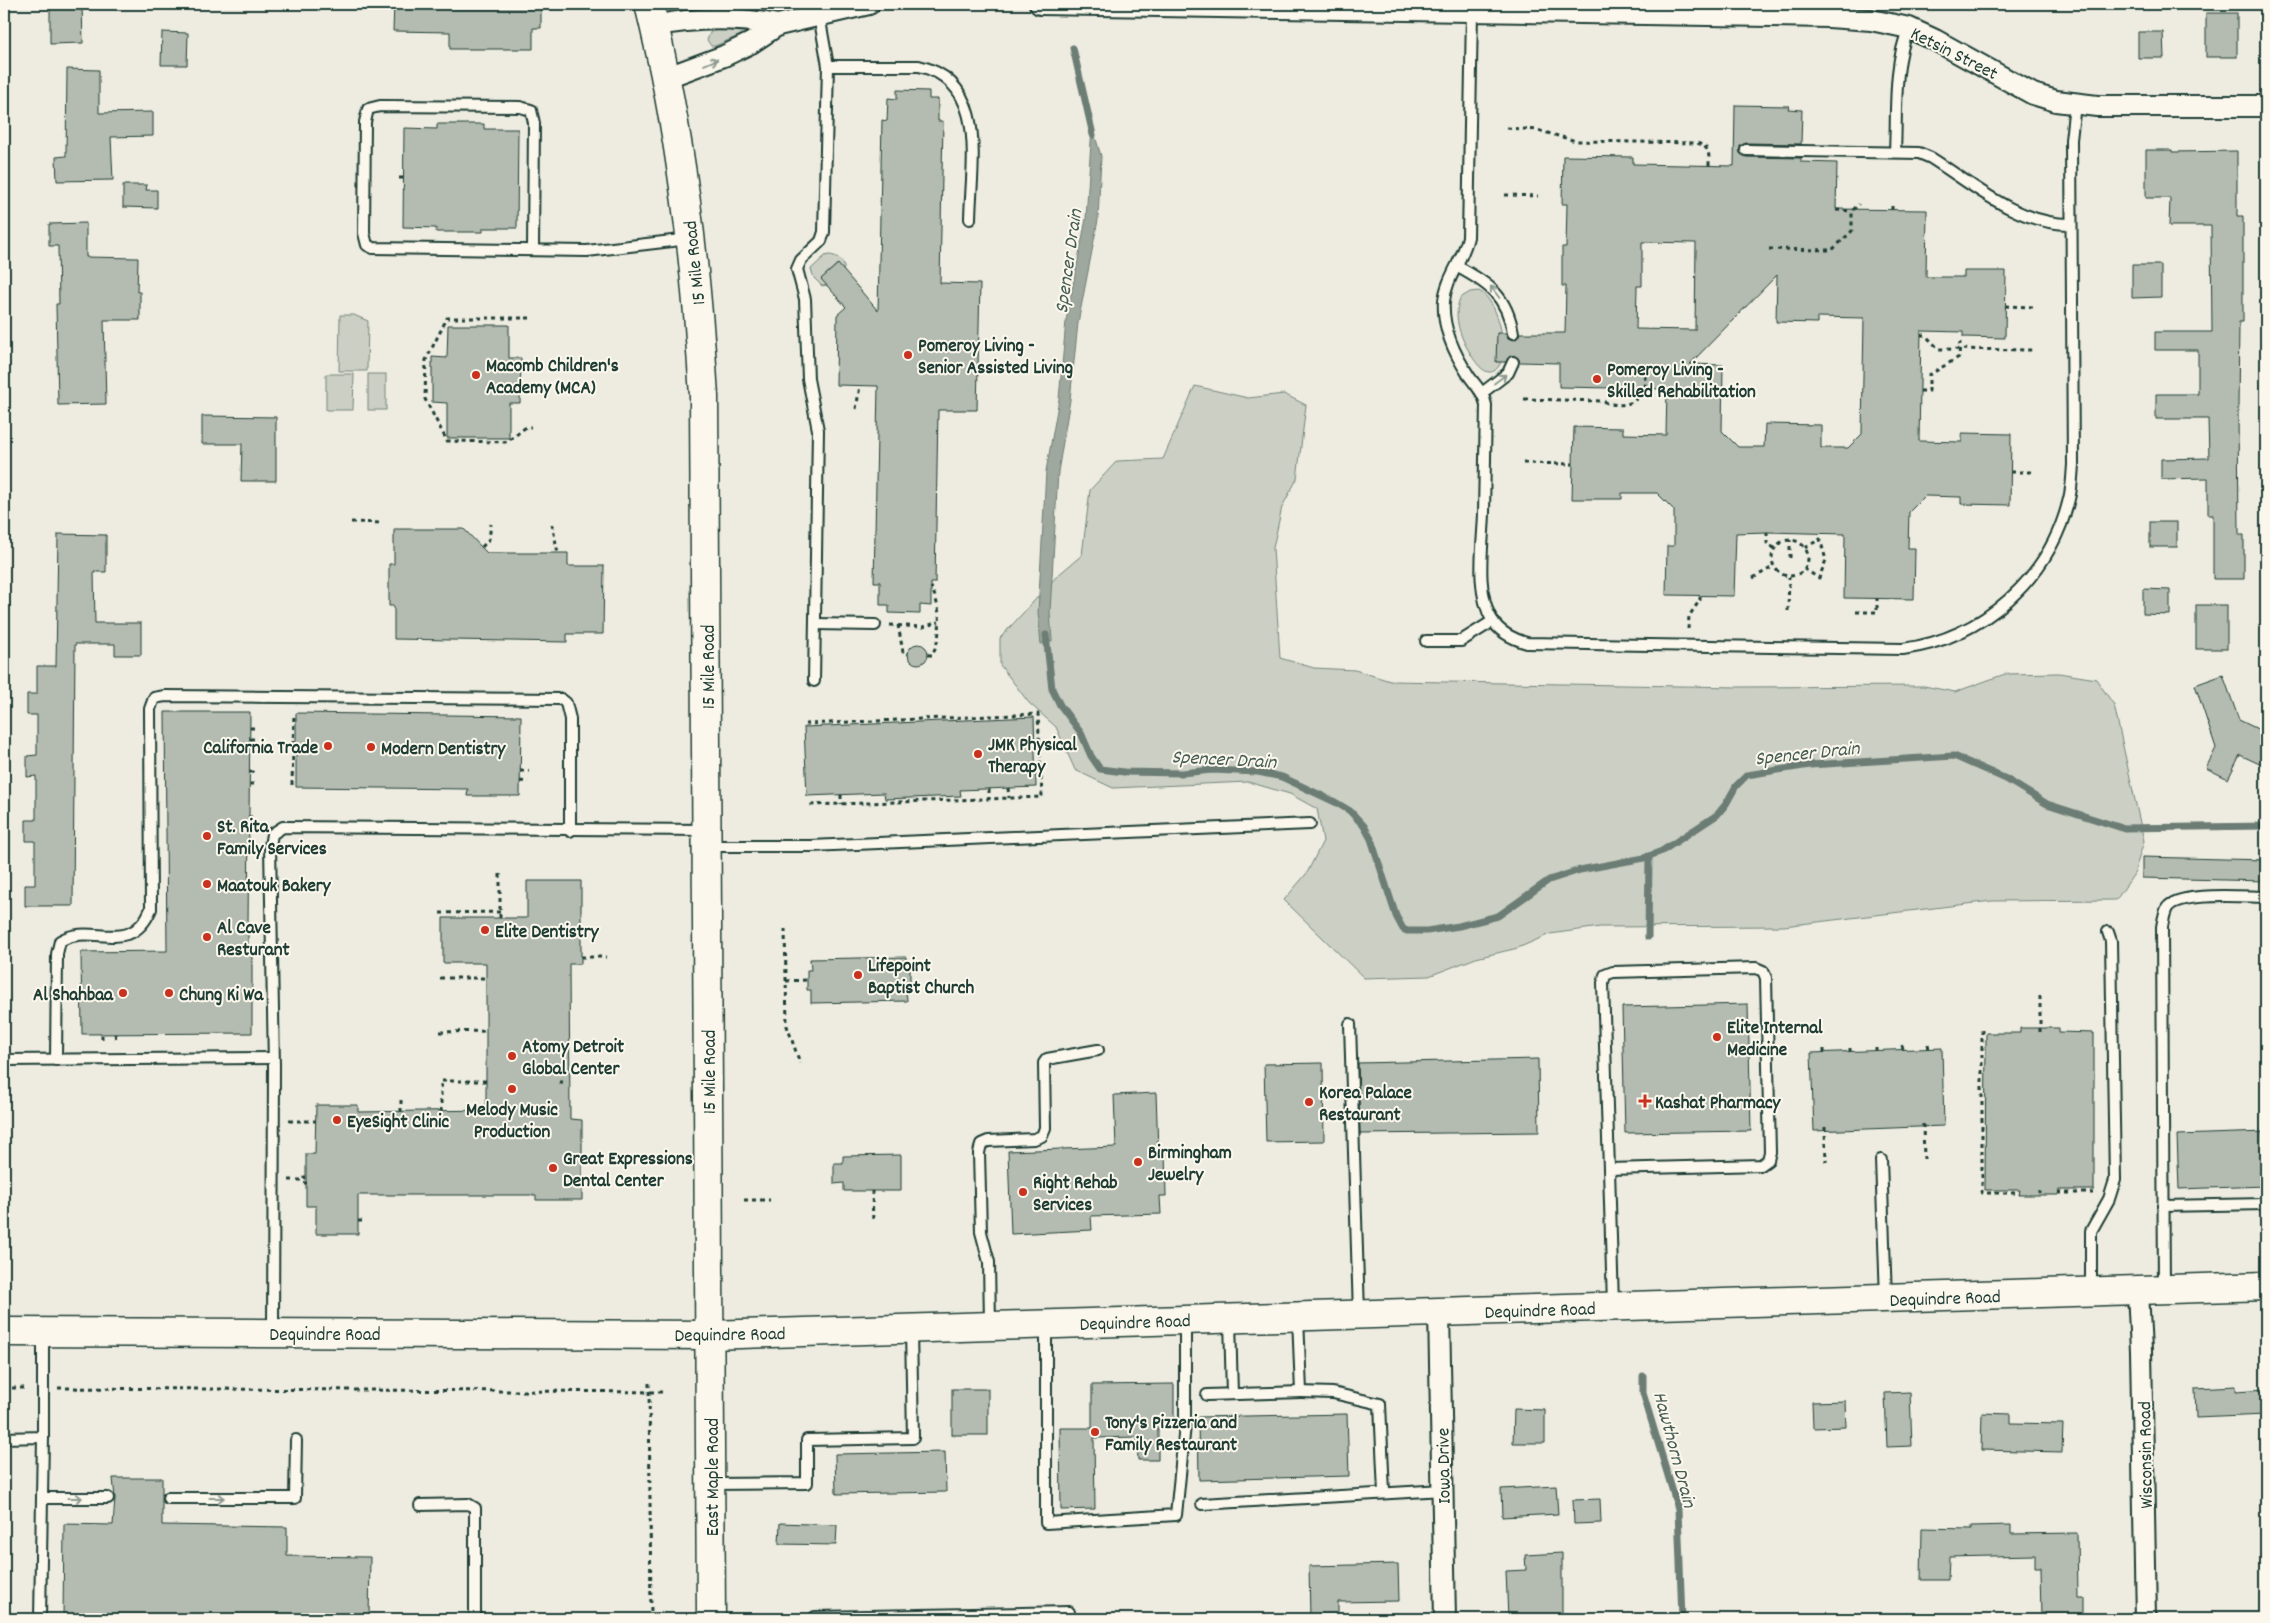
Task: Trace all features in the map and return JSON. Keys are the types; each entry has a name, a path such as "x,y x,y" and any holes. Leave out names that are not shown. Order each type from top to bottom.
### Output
{"main road":[{"name":"15 Mile Road","path":"652,15 681,162 697,288 704,396 710,1335"},
{"name":"Dequindre Road","path":"4,1332 710,1335 2266,1286"},
{"name":"East Maple Road","path":"710,1335 711,1619"}],"street":[{"path":"665,78 724,56 751,43 778,25 869,4"},
{"name":"Ketsin Street","path":"1040,4 1871,20 1909,28 1935,40 2033,94 2076,104 2266,106"},
{"path":"652,15 745,18 778,25"},
{"name":"Wisconsin Road","path":"2146,1619 2142,1370 2151,1290"},
{"name":"Iowa Drive","path":"1439,1312 1444,1619"}],"lane":[{"path":"1472,12 1468,237 1458,267 1446,287 1444,317 1449,338 1468,374 1482,393 1486,405 1483,589 1486,606 1493,621 1501,631 1513,639 1527,642 1903,649 1940,641 1983,621 2010,599 2035,573 2055,540 2070,497 2073,465 2070,224 2071,131 2076,104"},
{"path":"814,681 818,430 808,379 805,299 798,269 801,260 818,246 824,236 828,66 819,15"},
{"path":"1895,152 1901,58 1903,42 1909,28"},
{"path":"828,66 919,66 931,68 953,83 964,100 972,123 970,218"},
{"path":"533,250 534,123 531,110 520,108 380,106 368,109 365,122 364,205 365,239 367,245 378,249 587,251 691,239"},
{"path":"1746,150 1919,154 1931,158 2024,216 2045,222 2070,224"},
{"path":"1458,267 1489,284 1497,294 1509,317 1513,333"},
{"path":"1482,393 1508,373 1513,362"},
{"path":"1426,641 1461,641 1493,621"},
{"path":"815,624 875,625"},
{"path":"56,1060 57,954 60,941 72,936 116,935 134,932 141,927 151,908 150,709 154,698 165,696 561,699 566,703 570,719 570,831"},
{"path":"273,1332 274,1058 270,846 272,834 283,827 570,831 708,838 811,846 1310,824"},
{"path":"2151,1290 2163,1206 2162,980 2164,916 2168,907 2184,897 2266,897"},
{"path":"2091,1292 2092,1231 2109,1199 2115,1180 2111,941 2108,932"},
{"path":"1609,1169 1761,1165 1768,1160 1770,1152 1766,978 1763,971 1756,968 1622,971 1605,975 1603,983 1613,1307"},
{"path":"1350,1024 1360,1315"},
{"path":"990,1325 989,1262 981,1232 979,1153 981,1144 988,1141 1034,1139 1042,1136 1045,1128 1044,1063 1047,1059 1098,1050"},
{"path":"4,1060 274,1058"},
{"path":"1881,1160 1886,1299"},
{"path":"2163,1206 2266,1204"},
{"path":"1298,1316 1302,1392"},
{"path":"1230,1318 1232,1394"},
{"path":"1046,1324 1046,1523 1176,1515 1185,1425 1185,1320"},
{"path":"711,1484 807,1483 807,1440 913,1438 911,1329"},
{"path":"40,1619 43,1437 42,1333"},
{"path":"1207,1395 1333,1393 1380,1404 1384,1493"},
{"path":"4,1438 43,1437"},
{"path":"168,1498 295,1498 296,1440"},
{"path":"1202,1504 1443,1490"},
{"path":"42,1498 108,1498"},
{"path":"420,1505 468,1504 475,1508 475,1619"},
{"path":"815,1619 815,1617 1069,1612 1069,1619"}],"path":[{"path":"541,6 545,4"},
{"path":"568,4 579,8 588,8"},
{"path":"1506,128 1537,130 1576,141 1697,143 1705,146 1710,152 1709,165"},
{"path":"399,178 404,178"},
{"path":"1505,196 1538,196"},
{"path":"1769,249 1832,250 1852,231 1852,211 1859,204"},
{"path":"1892,204 1892,210"},
{"path":"1836,210 1852,211"},
{"path":"2005,306 2034,307"},
{"path":"530,318 447,318 426,360 426,399 447,441 507,442 526,427 531,427"},
{"path":"1920,335 1925,335 1940,350 2034,350"},
{"path":"1920,391 1929,391 1929,375 1959,357 1960,342"},
{"path":"1524,399 1602,401 1611,404 1627,404 1634,401 1644,389 1645,376 1643,372 1635,371"},
{"path":"856,409 860,386"},
{"path":"520,392 530,392"},
{"path":"1523,464 1573,464"},
{"path":"2011,472 2034,472"},
{"path":"351,522 383,523"},
{"path":"482,547 489,538 491,524"},
{"path":"552,524 558,553"},
{"path":"1768,532 1767,543 1774,548"},
{"path":"1804,569 1819,578 1826,560 1820,539 1805,548"},
{"path":"1790,540 1790,558"},
{"path":"1790,540 1799,542 1805,548 1808,558 1804,569 1800,573 1789,577 1778,573 1773,567 1771,557 1774,548 1781,542 1790,540"},
{"path":"1753,578 1773,567"},
{"path":"1788,611 1789,577"},
{"path":"928,655 932,655 935,650 939,622 938,604 931,587"},
{"path":"1688,630 1689,616 1700,600 1700,595"},
{"path":"1856,612 1877,612 1877,598"},
{"path":"875,625 923,627 939,622"},
{"path":"898,625 903,652 908,654"},
{"path":"292,785 294,711"},
{"path":"805,724 1038,714 1042,797 946,798 809,805"},
{"path":"250,728 255,728"},
{"path":"250,739 255,739"},
{"path":"520,771 529,771"},
{"path":"520,781 528,782"},
{"path":"1008,788 1008,798"},
{"path":"989,789 989,799"},
{"path":"841,795 841,804"},
{"path":"248,817 254,817"},
{"path":"248,828 254,828"},
{"path":"500,874 500,918"},
{"path":"440,912 500,912"},
{"path":"457,913 457,918"},
{"path":"784,930 787,1026 800,1063"},
{"path":"581,957 606,957"},
{"path":"440,978 486,978"},
{"path":"786,981 807,980"},
{"path":"2040,996 2040,1032"},
{"path":"1982,1030 1982,1193 2020,1193"},
{"path":"440,1032 486,1032"},
{"path":"441,1112 441,1081 487,1081"},
{"path":"559,1082 565,1082"},
{"path":"401,1100 401,1112"},
{"path":"289,1121 316,1121"},
{"path":"1923,1124 1924,1159"},
{"path":"1825,1127 1826,1162"},
{"path":"1165,1173 1181,1173"},
{"path":"288,1180 306,1180"},
{"path":"872,1191 873,1222"},
{"path":"2058,1193 2098,1193"},
{"path":"744,1200 770,1200"},
{"path":"358,1221 364,1221"},
{"path":"649,1383 651,1619"},
{"path":"4,1388 25,1388"},
{"path":"57,1388 664,1392"}],"shaded area":[{"path":"743,29 746,31 745,33 715,46 711,46 707,40 711,31"},
{"path":"1092,126 1101,156 1098,220 1078,323 1070,400 1058,472 1050,612 1052,641 1041,644 1038,612 1046,471 1059,399 1066,321 1086,219"},
{"path":"829,255 840,259 844,269 837,264 821,279 827,285 822,286 814,278 811,269 825,256"},
{"path":"1479,291 1491,303 1500,324 1502,336 1503,347 1500,364 1495,370 1490,372 1484,370 1474,360 1462,337 1458,321 1457,309 1460,298 1470,292"},
{"path":"340,315 354,315 368,321 367,371 339,371"},
{"path":"326,374 354,374 353,410 326,410"},
{"path":"368,374 386,374 386,410 368,410"},
{"path":"1195,386 1248,398 1284,394 1306,405 1297,479 1282,507 1273,548 1280,658 1314,668 1355,670 1390,681 1739,687 1924,686 1955,692 2005,674 2059,673 2096,679 2114,705 2144,841 2134,874 2116,900 1992,901 1784,926 1600,927 1550,934 1518,948 1476,958 1429,976 1364,978 1284,900 1307,873 1323,841 1317,809 1290,794 1248,782 1113,788 1075,770 1056,727 1029,703 1000,665 1000,638 1057,576 1082,555 1090,490 1117,461 1163,459"}],"building":[{"path":"50,4 82,4 83,43 50,44"},
{"path":"394,4 541,4 541,28 533,28 533,49 450,49 450,32 393,31"},
{"path":"2206,13 2237,13 2237,57 2206,57"},
{"path":"162,32 188,33 187,65 161,65"},
{"path":"2138,32 2163,32 2164,58 2138,58"},
{"path":"67,69 99,70 99,113 153,112 153,136 111,137 113,180 57,181 56,157 66,156"},
{"name":"Pomeroy Living - Senior Assisted Living","path":"897,90 929,91 929,99 938,99 938,121 943,121 940,283 980,284 977,410 938,410 935,583 931,583 931,606 920,605 920,614 889,613 889,605 880,605 880,582 874,582 878,386 836,385 837,315 846,307 821,279 838,264 878,311 882,120 887,121 888,98 897,99"},
{"name":"Pomeroy Living - Skilled Rehabilitation","path":"1735,105 1789,106 1788,109 1802,110 1801,144 1746,143 1740,146 1740,153 1746,157 1801,158 1801,162 1837,163 1836,209 1927,210 1926,277 1964,277 1964,271 2006,271 2005,338 1963,337 1963,332 1921,331 1919,441 1962,442 1962,433 2011,434 2010,505 1961,504 1961,497 1925,496 1909,512 1908,548 1915,548 1914,599 1844,598 1845,534 1767,532 1736,533 1734,596 1666,595 1667,546 1674,546 1674,510 1657,493 1622,493 1622,499 1572,499 1574,427 1623,428 1623,434 1666,435 1667,389 1559,387 1559,363 1520,362 1513,355 1506,362 1496,362 1497,333 1506,333 1508,338 1514,340 1520,333 1565,333 1566,286 1562,286 1562,247 1566,247 1567,204 1562,204 1563,156 1633,157 1633,164 1734,166","holes":["1642,242 1696,243 1695,330 1636,329 1637,286 1642,286","1777,275 1776,322 1817,323 1817,317 1864,318 1862,434 1848,448 1821,448 1821,425 1765,424 1764,447 1738,447 1722,431 1723,365 1690,364"]},
{"path":"437,124 484,124 484,129 518,129 517,228 483,228 483,232 436,232 436,228 403,227 404,128 437,129"},
{"path":"2146,150 2172,150 2172,152 2237,151 2237,216 2243,216 2243,322 2239,322 2238,408 2239,535 2244,535 2244,579 2213,579 2213,515 2208,515 2208,478 2161,479 2161,459 2209,458 2208,419 2156,419 2156,394 2198,394 2198,350 2155,350 2155,332 2212,332 2211,226 2169,226 2170,198 2146,198"},
{"path":"123,185 147,185 146,190 157,190 157,208 123,207"},
{"path":"86,223 86,257 138,258 137,292 140,292 140,320 104,320 106,404 58,405 56,304 59,304 58,246 49,246 49,224"},
{"path":"2132,265 2161,265 2161,297 2132,298"},
{"name":"Macomb Children's Academy (MCA)","path":"448,325 509,325 509,358 521,358 520,403 509,403 509,438 447,438 447,403 432,402 432,357 447,358"},
{"path":"202,416 276,417 276,481 241,481 242,444 202,444"},
{"path":"2150,522 2177,522 2177,547 2150,547"},
{"path":"394,529 464,529 487,553 568,553 568,566 604,566 603,634 567,634 567,642 394,639 394,606 389,606 389,564 394,564"},
{"path":"58,534 106,535 106,572 94,572 95,623 141,623 141,655 115,655 115,644 75,644 73,906 25,906 25,885 35,885 35,841 26,841 26,820 36,820 36,776 27,777 27,756 37,755 37,715 27,715 27,694 37,694 37,666 56,666"},
{"path":"2143,589 2170,590 2170,615 2143,614"},
{"path":"2196,605 2227,605 2227,649 2196,649"},
{"path":"918,644 925,647 928,654 925,661 918,664 911,661 908,654 911,647"},
{"path":"2223,675 2239,720 2266,733 2266,767 2240,755 2228,779 2206,768 2216,748 2195,685"},
{"path":"165,712 250,712 248,951 252,951 252,1033 82,1034 81,952 167,951"},
{"path":"296,713 521,716 520,796 467,796 468,789 296,787"},
{"path":"1034,717 1036,787 960,790 961,796 885,799 884,793 807,796 804,727"},
{"path":"2142,857 2266,860 2266,881 2142,878"},
{"path":"527,881 581,881 581,964 569,964 570,1119 582,1120 582,1200 536,1200 536,1195 358,1195 358,1234 316,1234 316,1206 306,1206 306,1154 315,1154 316,1105 358,1105 358,1112 486,1110 486,963 443,963 443,918 527,918"},
{"name":"Lifepoint Baptist Church","path":"906,957 906,969 910,969 910,989 906,988 907,1001 811,1003 811,990 807,990 807,970 811,970 810,959"},
{"path":"1748,1004 1751,1131 1625,1133 1622,1007"},
{"path":"2020,1028 2059,1028 2059,1032 2094,1033 2094,1190 2059,1190 2058,1195 2019,1195 2020,1190 1985,1190 1986,1033 2020,1033"},
{"path":"1942,1048 1944,1126 1814,1131 1811,1053"},
{"path":"1538,1059 1539,1132 1360,1134 1358,1063"},
{"path":"1323,1063 1324,1141 1266,1142 1264,1064"},
{"path":"1156,1093 1158,1151 1165,1150 1166,1196 1160,1196 1161,1214 1091,1216 1092,1230 1011,1234 1008,1151 1116,1147 1114,1095"},
{"path":"2266,1132 2266,1186 2179,1189 2177,1135"},
{"path":"901,1155 901,1191 844,1191 844,1183 834,1184 834,1163 843,1163 843,1156"},
{"path":"1174,1384 1174,1428 1158,1428 1158,1460 1138,1460 1137,1437 1094,1438 1095,1509 1061,1510 1060,1428 1092,1428 1092,1385"},
{"path":"2236,1386 2236,1391 2266,1389 2266,1415 2196,1418 2195,1388"},
{"path":"952,1389 988,1389 988,1435 952,1435"},
{"path":"1910,1392 1912,1446 1887,1447 1885,1393"},
{"path":"1845,1401 1846,1427 1813,1428 1812,1402"},
{"path":"1514,1409 1545,1410 1545,1443 1513,1443"},
{"path":"1982,1413 2011,1414 2011,1423 2063,1424 2062,1452 1981,1450"},
{"path":"1347,1414 1349,1476 1199,1480 1198,1417"},
{"path":"945,1452 946,1492 836,1494 835,1454"},
{"path":"113,1478 162,1478 162,1525 287,1527 287,1556 370,1557 369,1619 63,1619 64,1524 113,1525 115,1498"},
{"path":"1556,1486 1558,1514 1502,1517 1501,1489"},
{"path":"1600,1499 1601,1523 1574,1524 1573,1500"},
{"path":"780,1523 837,1525 836,1545 779,1544"},
{"path":"2011,1525 2011,1534 2077,1533 2078,1598 2083,1598 2083,1619 2042,1619 2041,1567 2035,1567 2035,1555 1949,1557 1948,1580 1921,1580 1922,1528 1972,1529 1972,1526"},
{"path":"1562,1553 1562,1619 1508,1619 1506,1571 1526,1570 1525,1555"},
{"path":"1398,1564 1399,1601 1338,1602 1338,1619 1310,1619 1309,1566"}],"waterway":[{"name":"Spencer Drain","path":"1073,48 1093,135"},
{"name":"Spencer Drain","path":"1046,635 1052,689 1060,705 1081,733 1091,756 1100,769 1124,772 1182,773 1212,770 1258,772 1282,777 1335,802 1350,811 1364,826 1371,839 1396,916 1403,929 1407,931 1427,931 1459,926 1498,916 1549,880 1580,870 1644,858 1662,851 1717,815 1736,786 1747,775 1810,765 1954,756 2006,779 2047,804 2122,828 2266,826"},
{"name":"Hawthorn Drain","path":"1648,937 1649,856"},
{"name":"Hawthorn Drain","path":"1643,1376 1643,1393 1678,1509 1682,1619"}],"place":[{"name":"Pomeroy Living - Senior Assisted Living","path":"908,355"},
{"name":"Macomb Children's Academy (MCA)","path":"476,375"},
{"name":"Pomeroy Living - Skilled Rehabilitation","path":"1597,379"},
{"name":"California Trade","path":"328,746"},
{"name":"Modern Dentistry","path":"371,747"},
{"name":"JMK Physical Therapy","path":"978,754"},
{"name":"St. Rita Family Services","path":"207,836"},
{"name":"Maatouk Bakery","path":"207,884"},
{"name":"Elite Dentistry","path":"485,930"},
{"name":"Al Cave Resturant","path":"207,937"},
{"name":"Lifepoint Baptist Church","path":"858,975"},
{"name":"Al Shahbaa","path":"123,993"},
{"name":"Chung Ki Wa","path":"169,993"},
{"name":"Elite Internal Medicine","path":"1717,1037"},
{"name":"Atomy Detroit Global Center","path":"512,1056"},
{"name":"Melody Music Production","path":"512,1089"},
{"name":"Kashat Pharmacy","path":"1645,1101"},
{"name":"Korea Palace Restaurant","path":"1309,1102"},
{"name":"EyeSight Clinic","path":"337,1120"},
{"name":"Birmingham Jewelry","path":"1138,1162"},
{"name":"Great Expressions Dental Center","path":"553,1168"},
{"name":"Right Rehab Services","path":"1023,1192"},
{"name":"Tony's Pizzeria and Family Restaurant","path":"1095,1432"}]}
